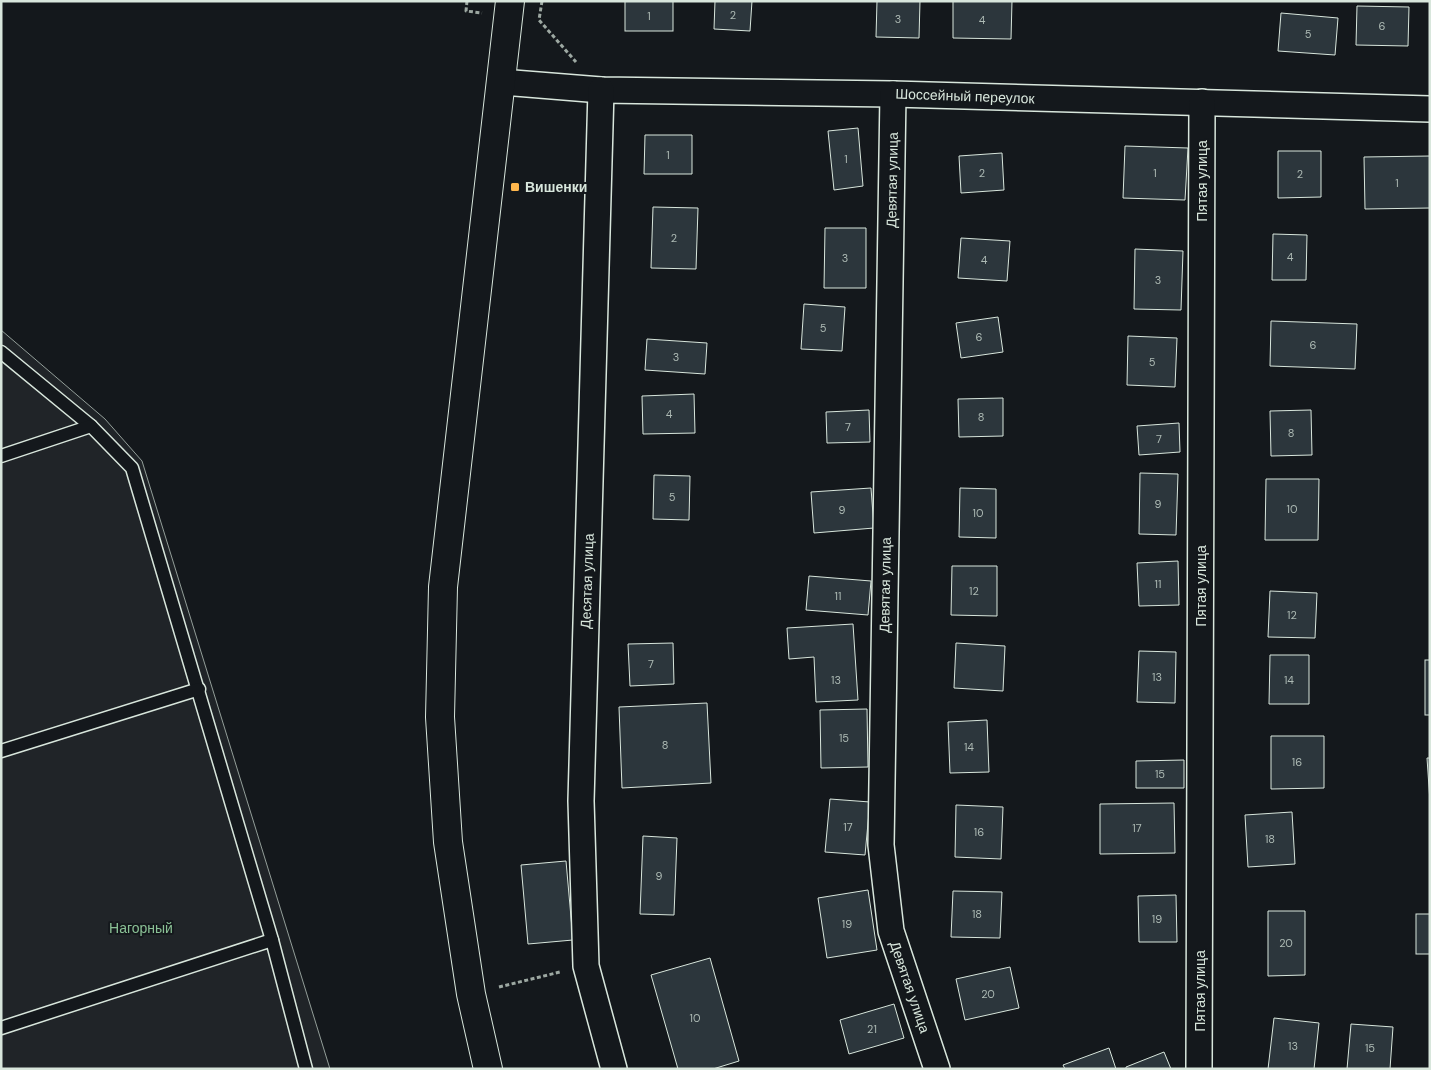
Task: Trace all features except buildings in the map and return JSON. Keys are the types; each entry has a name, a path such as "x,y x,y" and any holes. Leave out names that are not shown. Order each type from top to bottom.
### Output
{"main road":[{"path":"488,1069 471,994 448,842 440,717 443,587 510,1"}],"street":[{"name":"Шоссейный переулок","path":"501,82 601,90 893,94 1430,109"},
{"name":"Десятая улица","path":"601,90 581,801 586,966 614,1069"},
{"name":"Девятая улица","path":"893,94 881,845 891,931 938,1069"},
{"name":"Пятая улица","path":"1199,1069 1202,102"}],"lane":[{"path":"1,352 91,426 132,468 272,940 306,1069"},
{"path":"1,456 91,426"},
{"path":"1,751 199,690"},
{"path":"1,1028 272,940"}],"path":[{"path":"542,1 539,20 601,90"},
{"path":"471,994 586,966"}],"green space":[{"name":"Нагорный","path":"1,330 105,419 142,461 330,1069 1,1069"}],"place":[{"name":"Вишенки","path":"515,187"}]}
